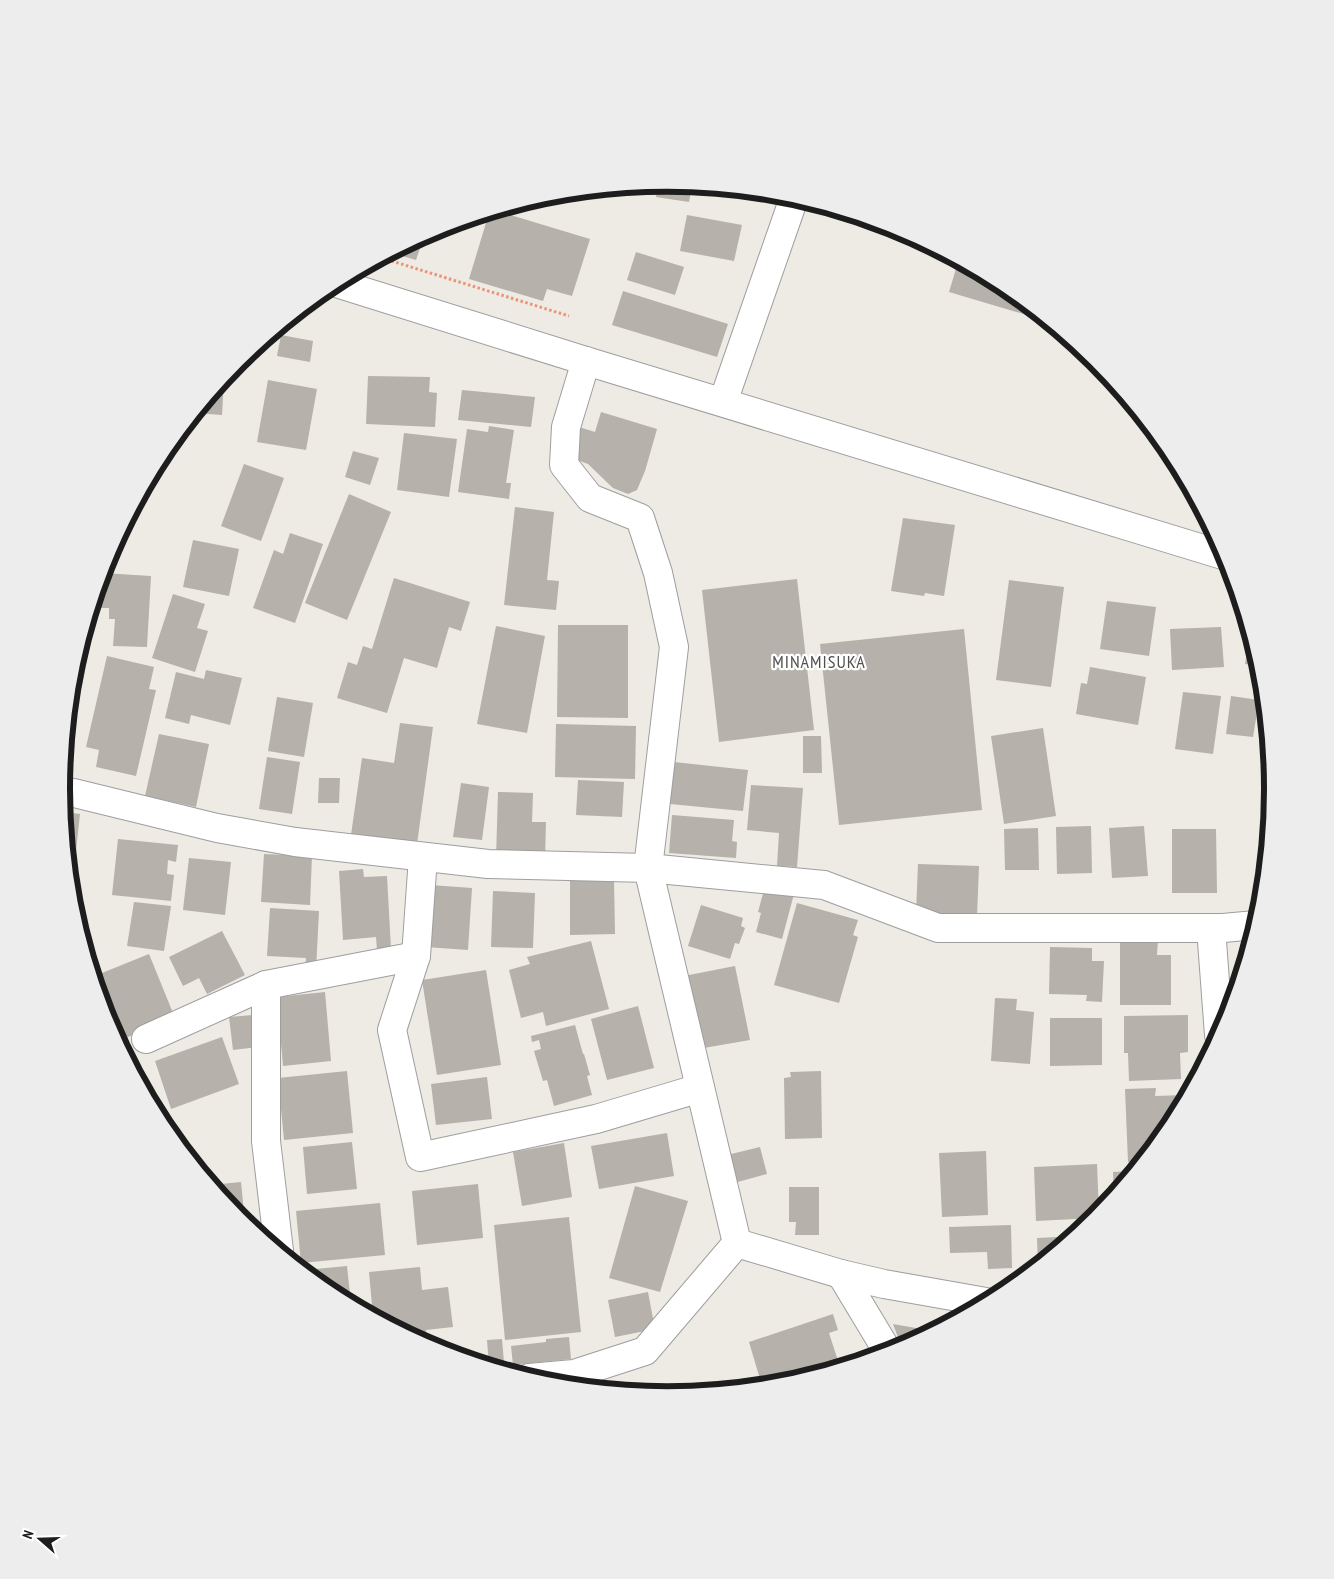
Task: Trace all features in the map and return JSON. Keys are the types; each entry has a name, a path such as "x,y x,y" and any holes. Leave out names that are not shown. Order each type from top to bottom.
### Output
{"street":[{"path":"723,402 791,206"},
{"path":"346,286 1215,553"},
{"path":"586,361 566,427 564,464 590,498 640,518 658,573 674,647 648,868 737,1243"},
{"path":"70,793 217,828 295,842 488,864 648,868 824,884 938,928 1211,928 1248,926"},
{"path":"423,857 416,956 392,1030 420,1157 596,1119 700,1088"},
{"path":"1211,928 1218,1020"},
{"path":"146,1039 266,986 416,956"},
{"path":"266,986 266,1142 278,1242"},
{"path":"737,1243 841,1274 884,1284 976,1300"},
{"path":"555,1376 574,1374 644,1351 737,1243"},
{"path":"841,1274 884,1345"}],"path":[{"path":"390,261 569,316"}],"building":[{"path":"657,193 691,193 689,202 656,197"},
{"path":"508,214 590,239 572,296 547,289 543,301 469,279 487,221"},
{"path":"687,215 742,225 734,261 680,251"},
{"path":"421,246 416,260 400,255"},
{"path":"636,252 684,267 675,295 627,280"},
{"path":"956,267 999,293 1030,316 949,292"},
{"path":"623,291 728,324 717,357 612,325"},
{"path":"281,335 313,341 310,362 277,356"},
{"path":"368,376 430,377 429,392 437,393 435,427 366,424"},
{"path":"268,380 317,389 306,450 257,442"},
{"path":"223,390 222,415 203,414"},
{"path":"462,390 535,397 531,427 458,420"},
{"path":"601,412 657,429 645,471 637,490 628,494 613,488 588,464 569,457 579,427 595,432"},
{"path":"489,426 514,430 506,483 511,483 509,499 458,492 467,429 488,432"},
{"path":"404,433 457,439 449,497 397,490"},
{"path":"353,451 379,458 370,485 345,477"},
{"path":"244,464 284,478 261,541 221,526"},
{"path":"349,494 391,512 347,620 305,603"},
{"path":"515,507 554,512 547,580 559,581 556,610 504,605"},
{"path":"903,518 955,525 944,596 925,593 924,596 891,591"},
{"path":"290,533 323,544 295,623 253,608 274,550 283,554"},
{"path":"193,540 239,549 229,596 183,587"},
{"path":"111,573 151,576 147,647 113,646 115,619 109,619 109,608 99,608"},
{"path":"394,578 470,602 461,631 449,627 437,668 404,658 387,713 337,698 348,662 357,665 363,646 372,649"},
{"path":"797,579 814,730 719,742 702,590"},
{"path":"1009,580 1064,587 1051,687 996,680"},
{"path":"173,594 205,604 197,628 208,631 195,672 152,658"},
{"path":"1107,601 1156,607 1149,656 1100,649"},
{"path":"558,625 628,625 628,718 557,717"},
{"path":"496,626 545,636 527,733 477,724"},
{"path":"1221,627 1224,667 1172,670 1170,629"},
{"path":"964,629 982,810 839,825 820,644"},
{"path":"88,645 90,646 82,685 79,684"},
{"path":"1247,649 1251,665 1245,664"},
{"path":"107,656 154,667 149,689 156,690 136,776 96,767 99,750 86,747"},
{"path":"1090,667 1146,677 1138,725 1076,714 1081,683 1087,684"},
{"path":"206,670 242,678 230,725 191,715 189,724 165,718 176,672 204,679"},
{"path":"1183,692 1221,696 1213,754 1175,749"},
{"path":"1231,696 1257,700 1258,706 1253,737 1226,734"},
{"path":"277,697 313,703 304,757 268,751"},
{"path":"400,723 433,727 417,844 351,835 362,758 394,763"},
{"path":"556,724 636,726 635,779 555,777"},
{"path":"1043,728 1056,816 1004,824 991,736"},
{"path":"159,734 209,744 196,807 145,796"},
{"path":"803,736 821,736 822,773 803,773"},
{"path":"267,757 300,762 292,814 259,809"},
{"path":"674,762 748,770 743,811 670,804"},
{"path":"319,778 340,778 339,803 318,803"},
{"path":"578,780 624,782 622,817 576,815"},
{"path":"461,783 489,787 482,840 453,837"},
{"path":"751,785 803,788 797,867 777,866 779,833 747,830"},
{"path":"498,792 533,793 532,822 546,822 545,860 496,858"},
{"path":"71,813 80,814 75,864"},
{"path":"672,815 734,820 732,841 737,842 736,858 669,853"},
{"path":"1091,826 1092,873 1057,874 1056,827"},
{"path":"1144,826 1148,876 1112,878 1109,828"},
{"path":"1038,828 1039,870 1005,870 1004,829"},
{"path":"1172,829 1216,829 1217,893 1172,893"},
{"path":"118,839 178,845 176,862 168,860 167,874 174,875 171,901 112,895"},
{"path":"264,854 312,856 310,905 261,902"},
{"path":"189,858 231,862 225,915 183,910"},
{"path":"918,864 979,866 977,916 916,913"},
{"path":"363,869 364,877 387,876 391,949 377,950 376,937 343,940 339,871"},
{"path":"614,880 615,934 570,935 570,881"},
{"path":"430,885 472,888 468,950 426,947"},
{"path":"765,886 794,894 782,939 756,932 761,913 758,912"},
{"path":"493,891 535,893 533,948 491,947"},
{"path":"134,902 171,906 164,951 127,946"},
{"path":"797,903 858,920 853,935 858,937 839,1003 774,985"},
{"path":"701,905 743,918 741,926 745,928 739,944 735,943 730,959 688,946"},
{"path":"270,908 319,911 316,970 305,970 306,958 267,956"},
{"path":"222,931 245,975 207,994 199,978 183,986 169,957"},
{"path":"1120,940 1158,940 1157,955 1171,955 1171,1005 1120,1005"},
{"path":"591,941 609,1009 546,1026 543,1012 521,1018 509,970 530,964 527,957"},
{"path":"1050,947 1092,948 1092,961 1104,961 1102,1002 1086,1001 1087,995 1049,994"},
{"path":"149,954 175,1018 125,1038 115,1018 100,974"},
{"path":"735,966 750,1040 698,1049 684,976"},
{"path":"486,970 501,1065 437,1075 422,980"},
{"path":"325,992 331,1061 283,1066 277,997"},
{"path":"995,998 1017,999 1016,1010 1034,1012 1030,1064 991,1061"},
{"path":"638,1006 654,1068 607,1080 591,1019"},
{"path":"253,1015 257,1047 233,1050 229,1017"},
{"path":"1188,1015 1188,1052 1180,1053 1181,1079 1129,1081 1128,1053 1124,1053 1124,1016"},
{"path":"1050,1018 1102,1018 1102,1065 1050,1066"},
{"path":"575,1025 590,1075 587,1076 592,1095 554,1106 547,1080 543,1081 534,1051 541,1049 539,1040 532,1042 531,1036"},
{"path":"222,1037 239,1084 171,1109 155,1061"},
{"path":"347,1071 353,1133 284,1140 278,1078"},
{"path":"821,1071 822,1138 785,1139 784,1078 791,1077 790,1072"},
{"path":"487,1077 492,1119 436,1125 431,1084"},
{"path":"1156,1088 1155,1096 1179,1095 1134,1162 1128,1162 1125,1089"},
{"path":"667,1133 674,1176 599,1189 591,1146"},
{"path":"352,1142 357,1189 307,1194 303,1147"},
{"path":"564,1143 572,1197 522,1206 513,1152"},
{"path":"760,1147 767,1174 734,1183 727,1155"},
{"path":"986,1151 988,1215 942,1217 939,1153"},
{"path":"1097,1164 1099,1202 1082,1219 1036,1221 1034,1167"},
{"path":"1126,1171 1114,1186 1113,1172"},
{"path":"241,1182 244,1211 219,1184"},
{"path":"478,1184 483,1238 417,1245 412,1191"},
{"path":"635,1186 688,1201 660,1292 609,1278"},
{"path":"789,1187 819,1187 819,1235 795,1235 796,1222 789,1222"},
{"path":"380,1203 385,1255 304,1263 301,1260 296,1211"},
{"path":"569,1217 581,1332 505,1340 494,1225"},
{"path":"1011,1225 1012,1268 988,1269 987,1252 950,1253 949,1227"},
{"path":"1057,1237 1057,1241 1038,1257 1037,1238"},
{"path":"347,1266 350,1296 335,1286 312,1269"},
{"path":"420,1267 422,1290 448,1287 453,1327 426,1330 427,1335 372,1309 369,1272"},
{"path":"648,1292 655,1329 615,1337 608,1300"},
{"path":"833,1314 838,1330 829,1333 838,1361 760,1379 749,1342"},
{"path":"893,1324 922,1329 899,1339"},
{"path":"569,1337 571,1359 513,1365 511,1346 546,1342 546,1339"},
{"path":"502,1339 504,1363 489,1359 487,1340"}],"district":[{"name":"MINAMISUKA","path":"819,661"}]}
